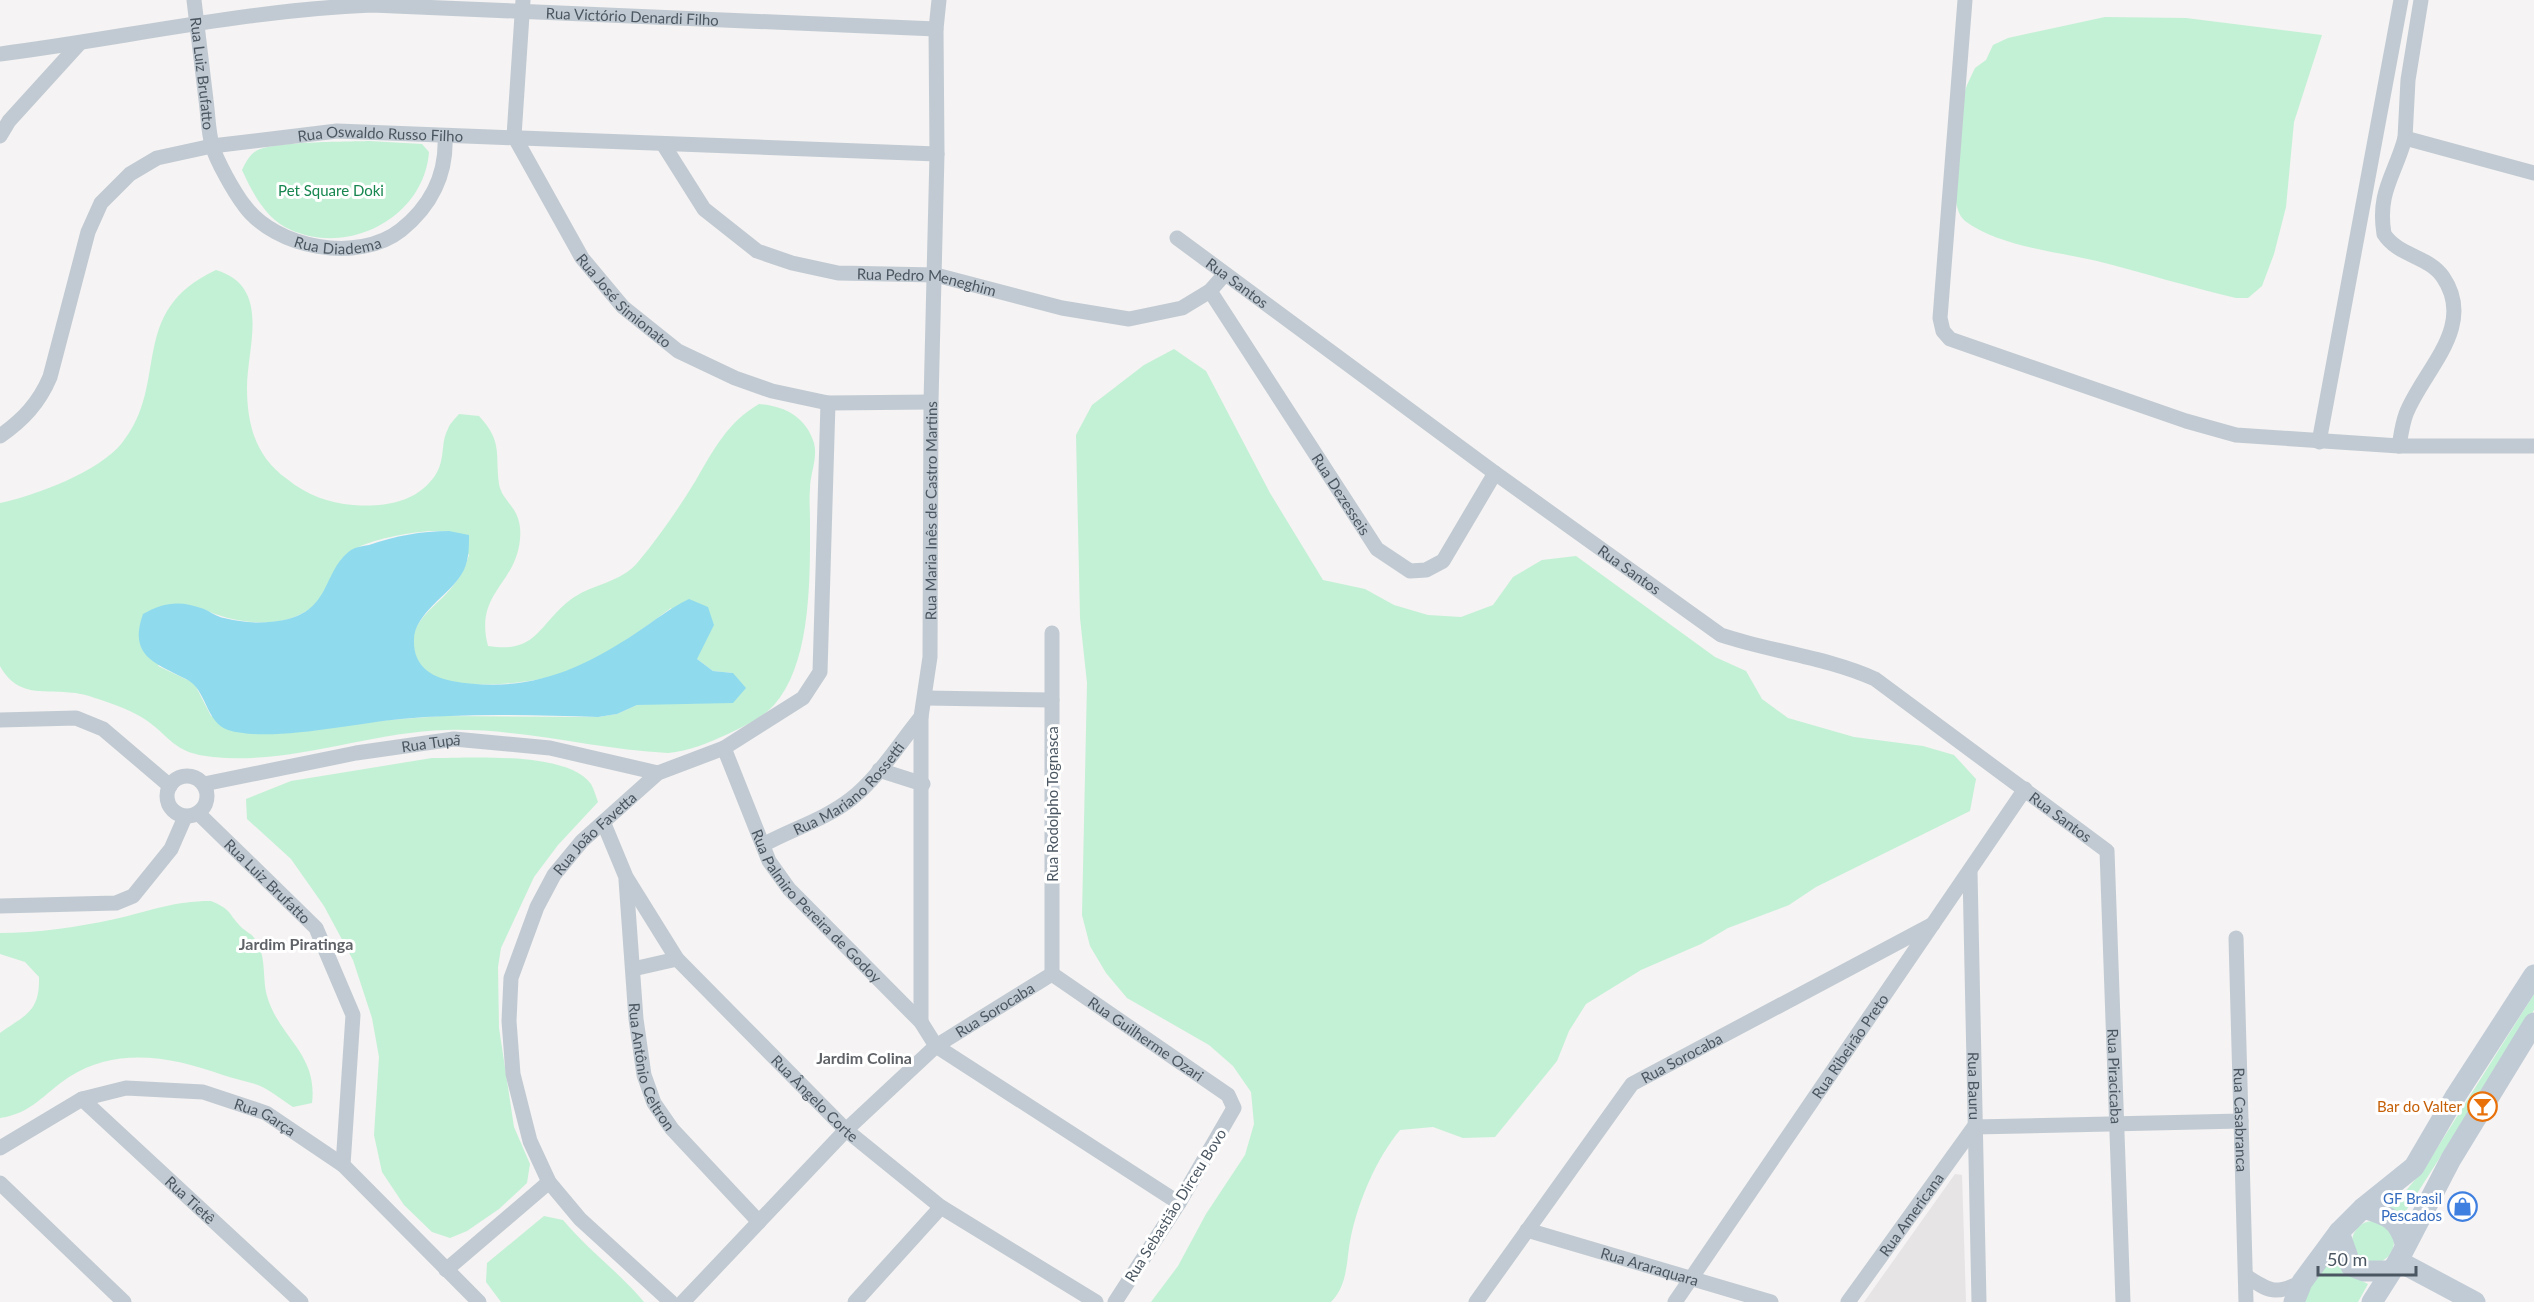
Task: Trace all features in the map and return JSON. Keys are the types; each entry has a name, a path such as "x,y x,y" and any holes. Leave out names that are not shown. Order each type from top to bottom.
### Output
{"main road":[{"path":"2294,1302 2302,1282 2339,1232 2363,1208 2414,1167 2455,1097 2534,975"},
{"path":"2372,1302 2451,1159 2531,1036"},
{"path":"2363,1208 2390,1217 2401,1229 2398,1258"},
{"path":"2339,1232 2351,1266 2364,1271 2398,1258"},
{"path":"2398,1258 2475,1302"}],"street":[{"name":"Rua Luiz Brufatto","path":"194,0 212,146"},
{"name":"Rua Maria Inês de Castro Martins","path":"921,1022 923,784 921,717 930,657 931,402 938,154 936,29 939,0"},
{"path":"1965,0 1941,302 1943,331 1950,339 2186,421 2236,435 2399,446 2534,446"},
{"path":"2319,442 2402,0"},
{"path":"2399,446 2406,413 2442,351 2452,329 2455,310 2449,286 2442,274 2424,261 2400,250 2384,234 2382,218 2387,181 2405,138 2408,80 2421,0"},
{"name":"Rua Victório Denardi Filho","path":"0,54 79,44 196,22 308,8 372,5 522,7 936,29"},
{"path":"514,136 522,7"},
{"path":"0,136 9,122 79,44"},
{"name":"Rua Oswaldo Russo Filho","path":"0,436 16,425 41,399 50,377 88,232 101,203 130,174 157,158 212,146 337,131 938,154"},
{"name":"Rua Diadema","path":"212,146 244,205 259,222 279,235 306,245 339,248 372,243 400,231 425,205 439,183 446,156 445,136"},
{"name":"Rua José Simionato","path":"514,136 582,258 623,307 678,351 735,378 772,391 828,403 931,402"},
{"path":"2405,138 2534,173"},
{"name":"Rua Pedro Meneghim","path":"663,144 704,209 757,250 792,263 838,273 936,275 1062,308 1130,319 1182,308 1210,291 1225,274"},
{"name":"Rua Santos","path":"1178,238 1495,473 1721,635 1757,647 1852,669 1875,679 2107,851"},
{"name":"Rua Dezesseis","path":"1210,291 1377,549 1393,561 1410,571 1426,570 1443,561 1495,473"},
{"name":"Rua João Favetta","path":"671,1302 580,1219 549,1182 530,1141 513,1074 509,1021 511,978 537,907 554,875 582,841 604,824 658,773 723,748 803,698 820,672 828,403"},
{"name":"Rua Rodolpho Tognasca","path":"1052,633 1052,974"},
{"path":"925,698 1052,700"},
{"name":"Rua Mariano Rossetti","path":"764,845 820,819 844,804 879,770 921,717"},
{"path":"0,720 76,718 103,729 170,786"},
{"name":"Rua Tupã","path":"204,784 356,753 454,739 550,748 658,773"},
{"name":"Rua Palmiro Pereira de Godoy","path":"723,748 769,861 789,889 921,1022 936,1046 1179,1203"},
{"path":"879,770 923,784"},
{"path":"0,906 116,903 133,896 171,849 192,815 207,803 204,784 186,776 174,781 170,786 167,799 173,811 192,815"},
{"name":"Rua Ribeirão Preto","path":"1675,1302 1971,872 2025,789"},
{"name":"Rua Luiz Brufatto","path":"192,815 316,928 353,1015 343,1165"},
{"name":"Rua Ângelo Corte","path":"604,824 626,877 677,959 846,1130 941,1207 1096,1302"},
{"name":"Rua Piracicaba","path":"2107,851 2124,1302"},
{"name":"Rua Bauru","path":"1971,872 1979,1302"},
{"name":"Rua Antônio Celtron","path":"626,877 644,1075 654,1103 672,1130 759,1222"},
{"name":"Rua Sorocaba","path":"1476,1302 1632,1084 1936,922"},
{"name":"Rua Casabranca","path":"2236,938 2246,1302"},
{"path":"633,969 677,959"},
{"name":"Rua Sorocaba","path":"936,1046 1052,974"},
{"name":"Rua Guilherme Ozari","path":"1052,974 1227,1095 1234,1108"},
{"path":"683,1302 846,1130 936,1046"},
{"name":"Rua Garça","path":"0,1148 82,1099 126,1088 203,1092 266,1113 343,1165 479,1302"},
{"name":"Rua Tietê","path":"82,1099 301,1302"},
{"name":"Rua Sebastião Dirceu Bovo","path":"1115,1302 1179,1203 1234,1108"},
{"path":"1974,1127 2241,1121"},
{"name":"Rua Americana","path":"1848,1302 1974,1127"},
{"path":"446,1270 549,1182"},
{"path":"0,1183 124,1302"},
{"path":"859,1301 941,1207"},
{"name":"Rua Araraquara","path":"1527,1230 1690,1280 1771,1302"},
{"path":"2246,1276 2265,1289 2283,1292 2302,1282"}],"shaded area":[{"path":"1955,1174 1962,1175 1966,1302 1864,1302"}],"green space":[{"path":"2105,17 2186,18 2322,35 2294,122 2286,207 2274,254 2262,286 2248,298 2236,298 2097,261 1994,237 1965,221 1959,213 1955,197 1962,100 1975,68 1986,60 1993,45 2008,38"},
{"name":"Pet Square Doki","path":"369,141 422,144 429,152 424,175 414,195 399,212 380,225 359,234 337,238 314,237 291,230 267,213 242,170 256,151 278,145"},
{"path":"216,270 233,278 244,290 250,304 252,320 247,388 251,427 268,461 287,479 310,494 353,505 384,504 404,500 421,490 435,476 441,462 445,435 459,414 479,416 487,425 495,441 501,491 515,513 520,528 517,555 491,601 487,613 485,628 488,646 517,646 527,642 570,600 631,569 668,522 723,437 748,411 759,404 777,407 793,414 806,426 814,443 815,454 810,483 809,592 802,643 796,666 774,705 764,714 728,734 706,743 668,753 503,732 447,730 388,736 272,756 213,757 180,748 137,714 117,706 76,693 28,689 8,678 0,666 0,503 31,495 66,481 99,463 122,443 136,420 145,396 160,327 170,306 188,287","holes":["449,531 469,555 458,579 424,616 413,637 414,659 427,673 448,681 474,684 503,684 554,676 571,671 597,658 671,608 697,659 713,671 733,673 657,703 637,705 617,714 598,717 441,716 363,722 304,731 245,732 211,716 194,683 158,666 203,609 217,615 248,622 280,621 295,617 309,610 320,599 342,559 353,550 400,535"]},
{"path":"1174,349 1206,371 1270,493 1323,580 1365,589 1394,605 1428,615 1461,617 1493,605 1513,577 1542,560 1576,556 1715,657 1746,671 1762,699 1788,718 1854,737 1923,746 1954,755 1976,779 1970,811 1816,887 1789,905 1728,928 1701,944 1641,970 1586,1004 1569,1031 1557,1061 1495,1137 1463,1138 1433,1127 1400,1130 1383,1154 1364,1194 1351,1236 1344,1279 1331,1302 1151,1302 1178,1266 1206,1214 1245,1155 1254,1124 1251,1092 1233,1066 1209,1045 1127,998 1106,973 1090,946 1082,915 1087,683 1080,618 1076,435 1092,405 1144,365"},
{"path":"432,758 517,759 562,766 579,773 591,784 598,802 558,845 534,877 501,948 498,967 499,1028 514,1127 530,1164 527,1183 499,1209 467,1231 450,1238 432,1232 404,1205 382,1172 374,1135 379,1057 372,1018 353,960 324,906 291,859 247,819 246,799 291,781"},
{"path":"211,901 226,909 259,945 267,996 280,1023 304,1058 312,1086 312,1103 293,1107 258,1085 185,1063 126,1058 87,1067 69,1077 21,1112 0,1118 0,1033 24,1017 34,1005 39,989 39,977 25,962 0,954 0,933 72,927 173,905"},
{"path":"2534,994 2534,1010 2402,1217 2382,1203 2399,1199 2424,1169"},
{"path":"544,1216 563,1220 644,1302 501,1302 486,1282 487,1263"},
{"path":"2373,1221 2381,1222 2388,1227 2393,1234 2393,1250 2388,1257 2381,1262 2373,1263 2365,1262 2358,1257 2353,1250 2352,1242 2353,1234 2358,1227 2365,1222"},
{"path":"2334,1254 2348,1274 2368,1284 2358,1302 2303,1302 2314,1280"}],"water":[{"path":"449,531 469,535 469,551 466,566 461,575 426,613 416,631 414,648 416,656 430,673 452,681 478,684 526,682 549,676 593,659 689,599 708,607 714,625 697,659 713,671 733,673 746,688 733,703 637,705 617,714 598,717 450,716 401,719 289,733 246,733 220,726 193,684 155,662 142,649 139,628 143,614 158,607 180,603 204,609 231,620 269,622 284,620 311,608 325,589 335,568 351,550 408,535"}],"place":[{"name":"Bar do Valter","path":"2483,1106"},
{"name":"GF Brasil Pescados","path":"2463,1207"}],"district":[{"name":"Jardim Piratinga","path":"296,943"},
{"name":"Jardim Colina","path":"864,1057"}]}
